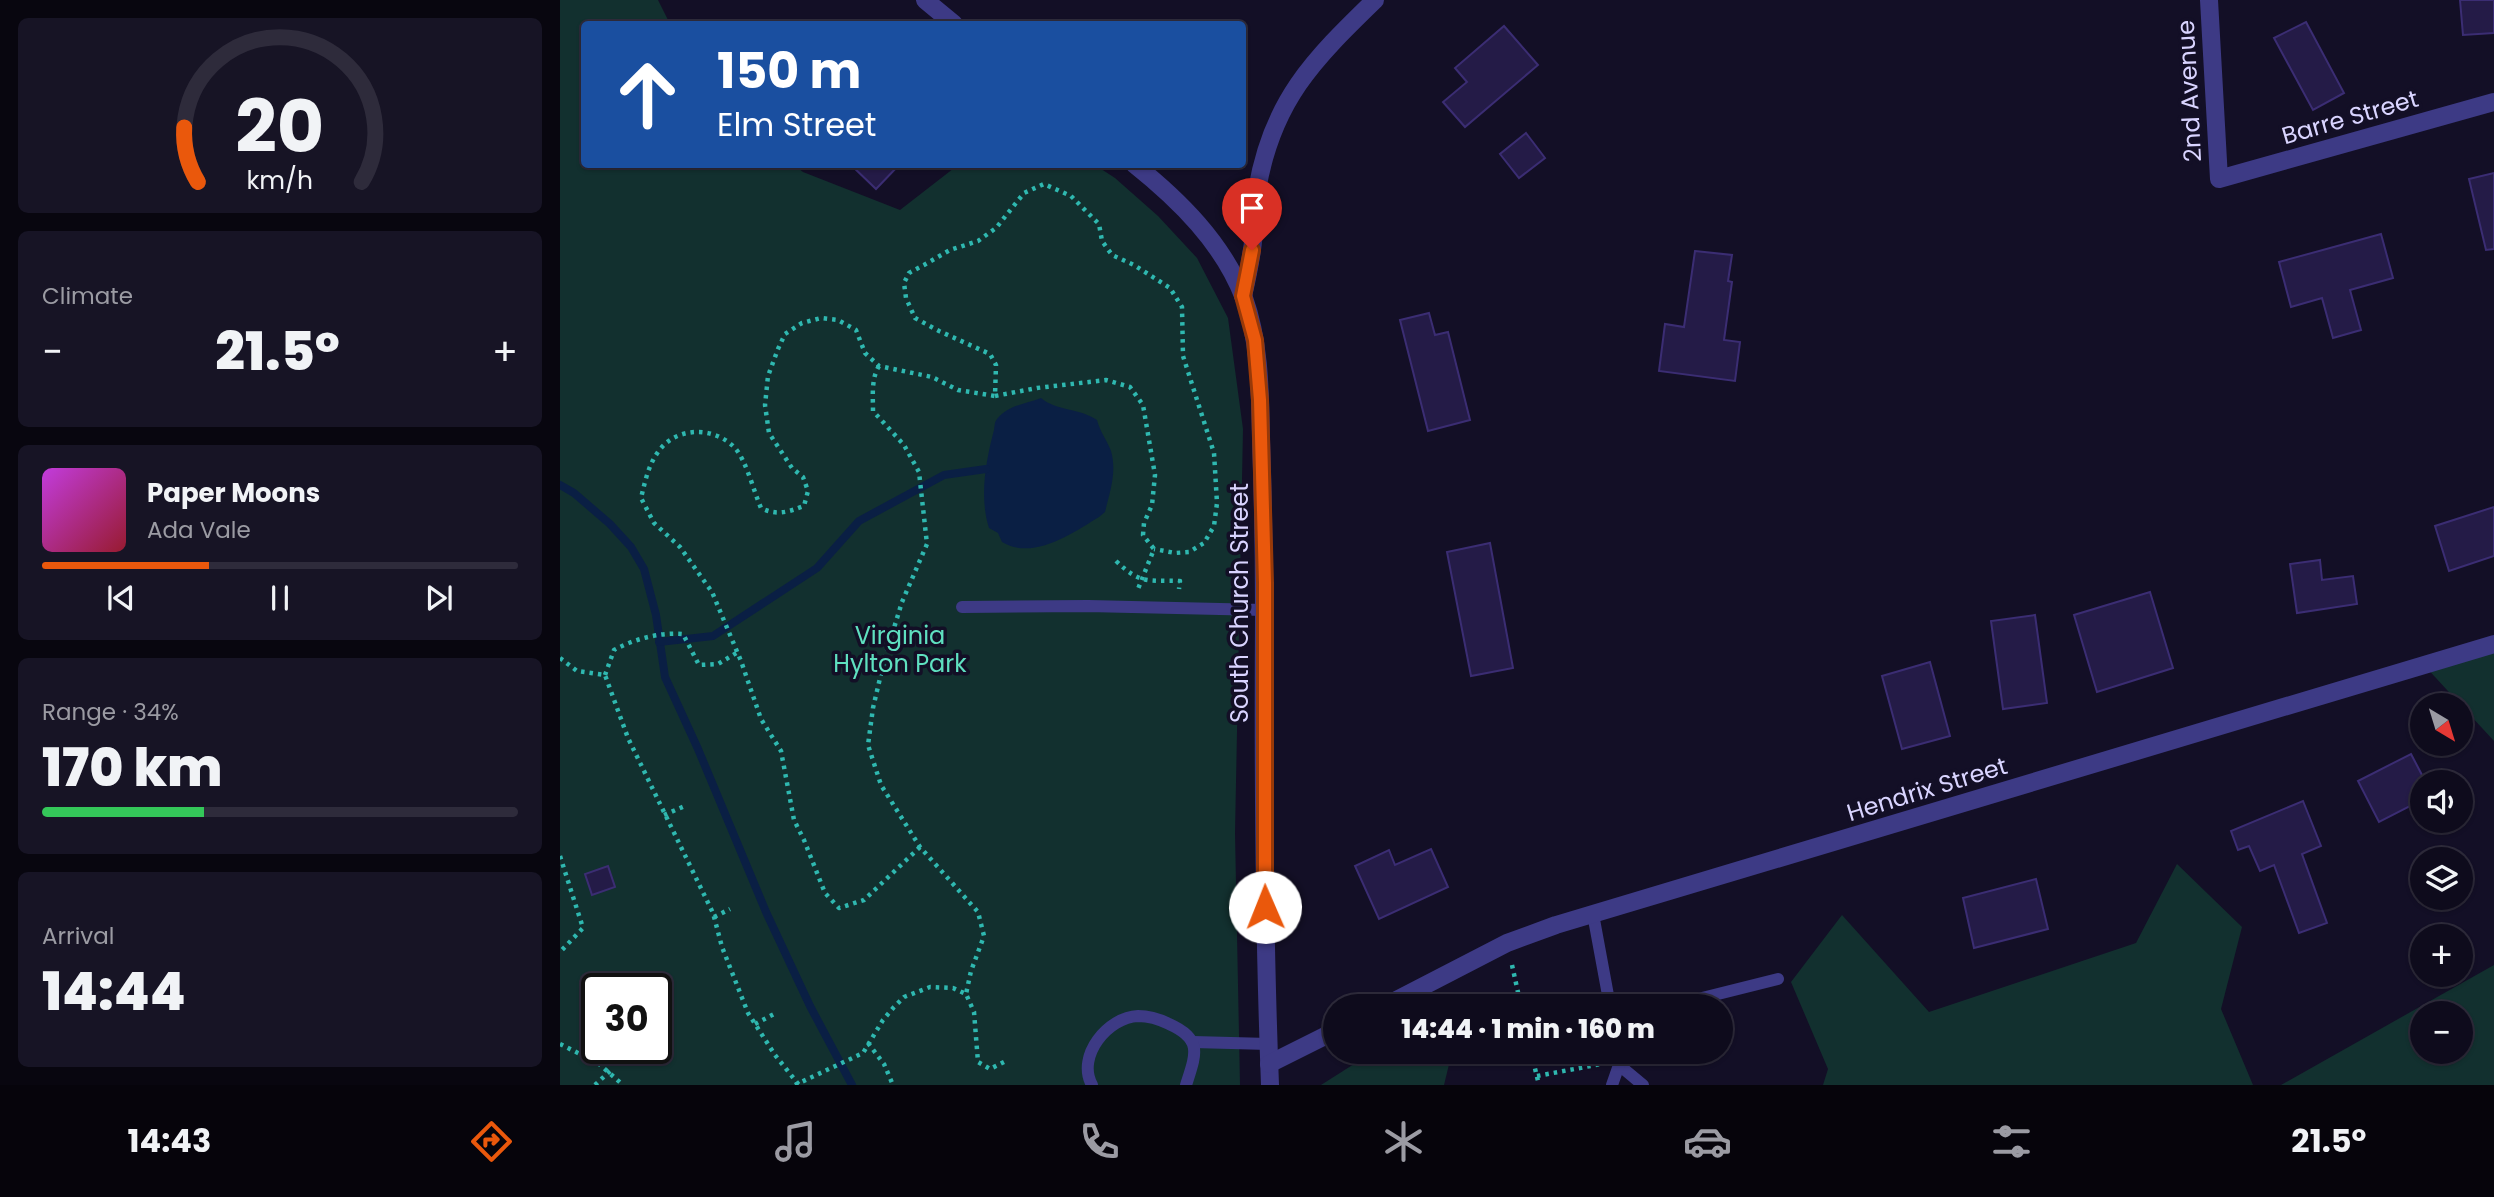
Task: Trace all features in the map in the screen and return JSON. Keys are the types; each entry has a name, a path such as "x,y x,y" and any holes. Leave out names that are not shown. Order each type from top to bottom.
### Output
{"street":[{"path":"1243,296 1252,250 1256,193 1273,127 1298,83 1375,0"},
{"name":"2nd Avenue","path":"2209,0 2218,179"},
{"path":"933,3 951,21"},
{"name":"Barre Street","path":"2218,179 2494,102"},
{"name":"South Church Street","path":"1139,168 1182,205 1200,226 1243,296 1255,340 1260,400 1264,610 1264,880 1270,1085"},
{"name":"Hendrix Street","path":"1408,994 1507,943 1556,925 2494,644"},
{"path":"1269,1064 1323,1037"}],"lane":[{"path":"962,607 1133,606 1264,610"},
{"path":"1593,914 1608,994"},
{"path":"1718,994 1777,979"},
{"path":"1092,1085 1087,1072 1090,1054 1108,1028 1123,1019 1136,1016 1160,1019 1184,1031 1193,1042 1194,1061 1186,1085"},
{"path":"1193,1042 1269,1044"},
{"path":"1612,1085 1617,1064"},
{"path":"1624,1064 1643,1085"}],"path":[{"path":"920,847 864,900 839,908 825,893 794,820 781,751 761,719 722,613 712,592 680,547 654,523 641,498 647,473 659,449 680,435 703,430 715,434 737,449 761,508 772,514 785,513 804,506 808,491 803,477 792,468 769,433 765,405 768,376 785,334 802,323 821,318 838,320 856,330 865,353 879,366 932,377 958,390 995,396 1106,380 1130,387 1143,405 1155,475 1152,505 1144,523 1143,535 1154,549 1175,553 1189,552 1204,543 1214,526 1217,503 1214,453 1183,356 1182,307 1170,288 1134,265 1112,255 1102,241 1099,224 1071,197 1044,184 1024,193 996,228 978,241 950,250 909,273 904,283 906,298 915,318 990,354 996,365 995,396"},
{"path":"879,366 873,391 873,411 904,445 919,472 927,544 902,602 885,657 873,708 868,745 881,785 920,847 978,912 983,923 984,936 965,994"},
{"path":"1133,606 1154,549"},
{"path":"1116,561 1132,576 1141,579 1180,581 1176,607"},
{"path":"738,652 718,664 699,664 683,634 670,632 629,641 614,650 605,675 628,738 714,917 722,947 748,1013 775,1055 797,1084 863,1053 894,1007 916,991 953,988 965,994 974,1012 978,1062 990,1069 1004,1062"},
{"path":"560,659 577,671 605,675"},
{"path":"664,815 687,805"},
{"path":"560,856 583,928 560,952"},
{"path":"714,917 730,909"},
{"path":"1507,943 1518,994"},
{"path":"755,1024 776,1013"},
{"path":"868,1043 881,1059 893,1085"},
{"path":"560,1044 610,1071 623,1085"},
{"path":"1534,1064 1539,1085"},
{"path":"1578,1064 1579,1068"},
{"path":"1537,1076 1598,1064"},
{"path":"595,1085 610,1071"}],"green space":[{"name":"Virginia Hylton Park","path":"560,0 658,0 668,21 581,21 581,168 798,168 900,210 954,168 1100,168 1158,216 1197,258 1228,318 1243,429 1235,833 1240,1085 560,1085"},
{"path":"2494,644 2494,741 2473,718 2473,693 2450,693 2424,665"},
{"path":"2177,864 2242,927 2221,1009 2253,1085 1823,1085 1828,1069 1791,982 1842,915 1929,1012 2136,943"},
{"path":"2494,965 2494,1085 2281,1085 2410,1012 2410,1064 2473,1064 2473,1001 2430,1001 2455,987 2473,987 2473,977"},
{"path":"1354,1064 1449,1064 1444,1085 1321,1085"}],"water":[{"path":"1041,398 1097,420 1111,451 1112,482 1105,512 1099,517 1052,543 1039,547 1014,547 1002,542 998,533 989,528 984,504 988,454 995,423 1001,414"}],"building":[{"path":"2460,0 2494,0 2494,33 2463,35"},
{"path":"2306,22 2344,93 2313,110 2274,38"},
{"path":"1504,26 1538,65 1465,127 1443,102 1467,82 1455,68"},
{"path":"1526,133 1545,158 1519,178 1500,154"},
{"path":"854,168 896,168 876,189"},
{"path":"2494,173 2494,249 2486,250 2469,179"},
{"path":"2381,234 2393,278 2350,290 2361,330 2333,338 2322,298 2291,307 2279,262"},
{"path":"1695,251 1732,255 1728,281 1732,282 1724,340 1740,342 1735,381 1659,371 1665,324 1684,327"},
{"path":"1429,313 1435,335 1448,332 1470,420 1428,431 1400,320"},
{"path":"2494,507 2494,556 2449,571 2435,526"},
{"path":"1490,543 1513,668 1471,676 1447,552"},
{"path":"2320,560 2322,580 2353,576 2357,604 2297,613 2290,564"},
{"path":"2150,592 2173,668 2097,692 2074,615"},
{"path":"2035,615 2047,703 2003,709 1991,621"},
{"path":"1930,662 1950,736 1902,749 1882,676"},
{"path":"2410,755 2419,770 2410,770 2410,806 2379,822 2358,781"},
{"path":"2303,801 2321,846 2302,854 2327,923 2299,933 2274,865 2260,871 2249,846 2238,850 2231,831"},
{"path":"1431,849 1448,887 1379,919 1355,866 1389,850 1395,865"},
{"path":"608,866 615,887 592,895 585,874"},
{"path":"2036,879 2048,929 1974,948 1963,898"}],"waterway":[{"path":"659,642 713,636 817,568 859,521 944,475 986,469"},
{"path":"560,485 574,493 610,524 631,547 644,569 656,615 665,677 766,912 810,1006 852,1085"}],"route":[{"path":"1252,250 1243,296 1255,340 1258,370 1264,509 1265,907"}]}
